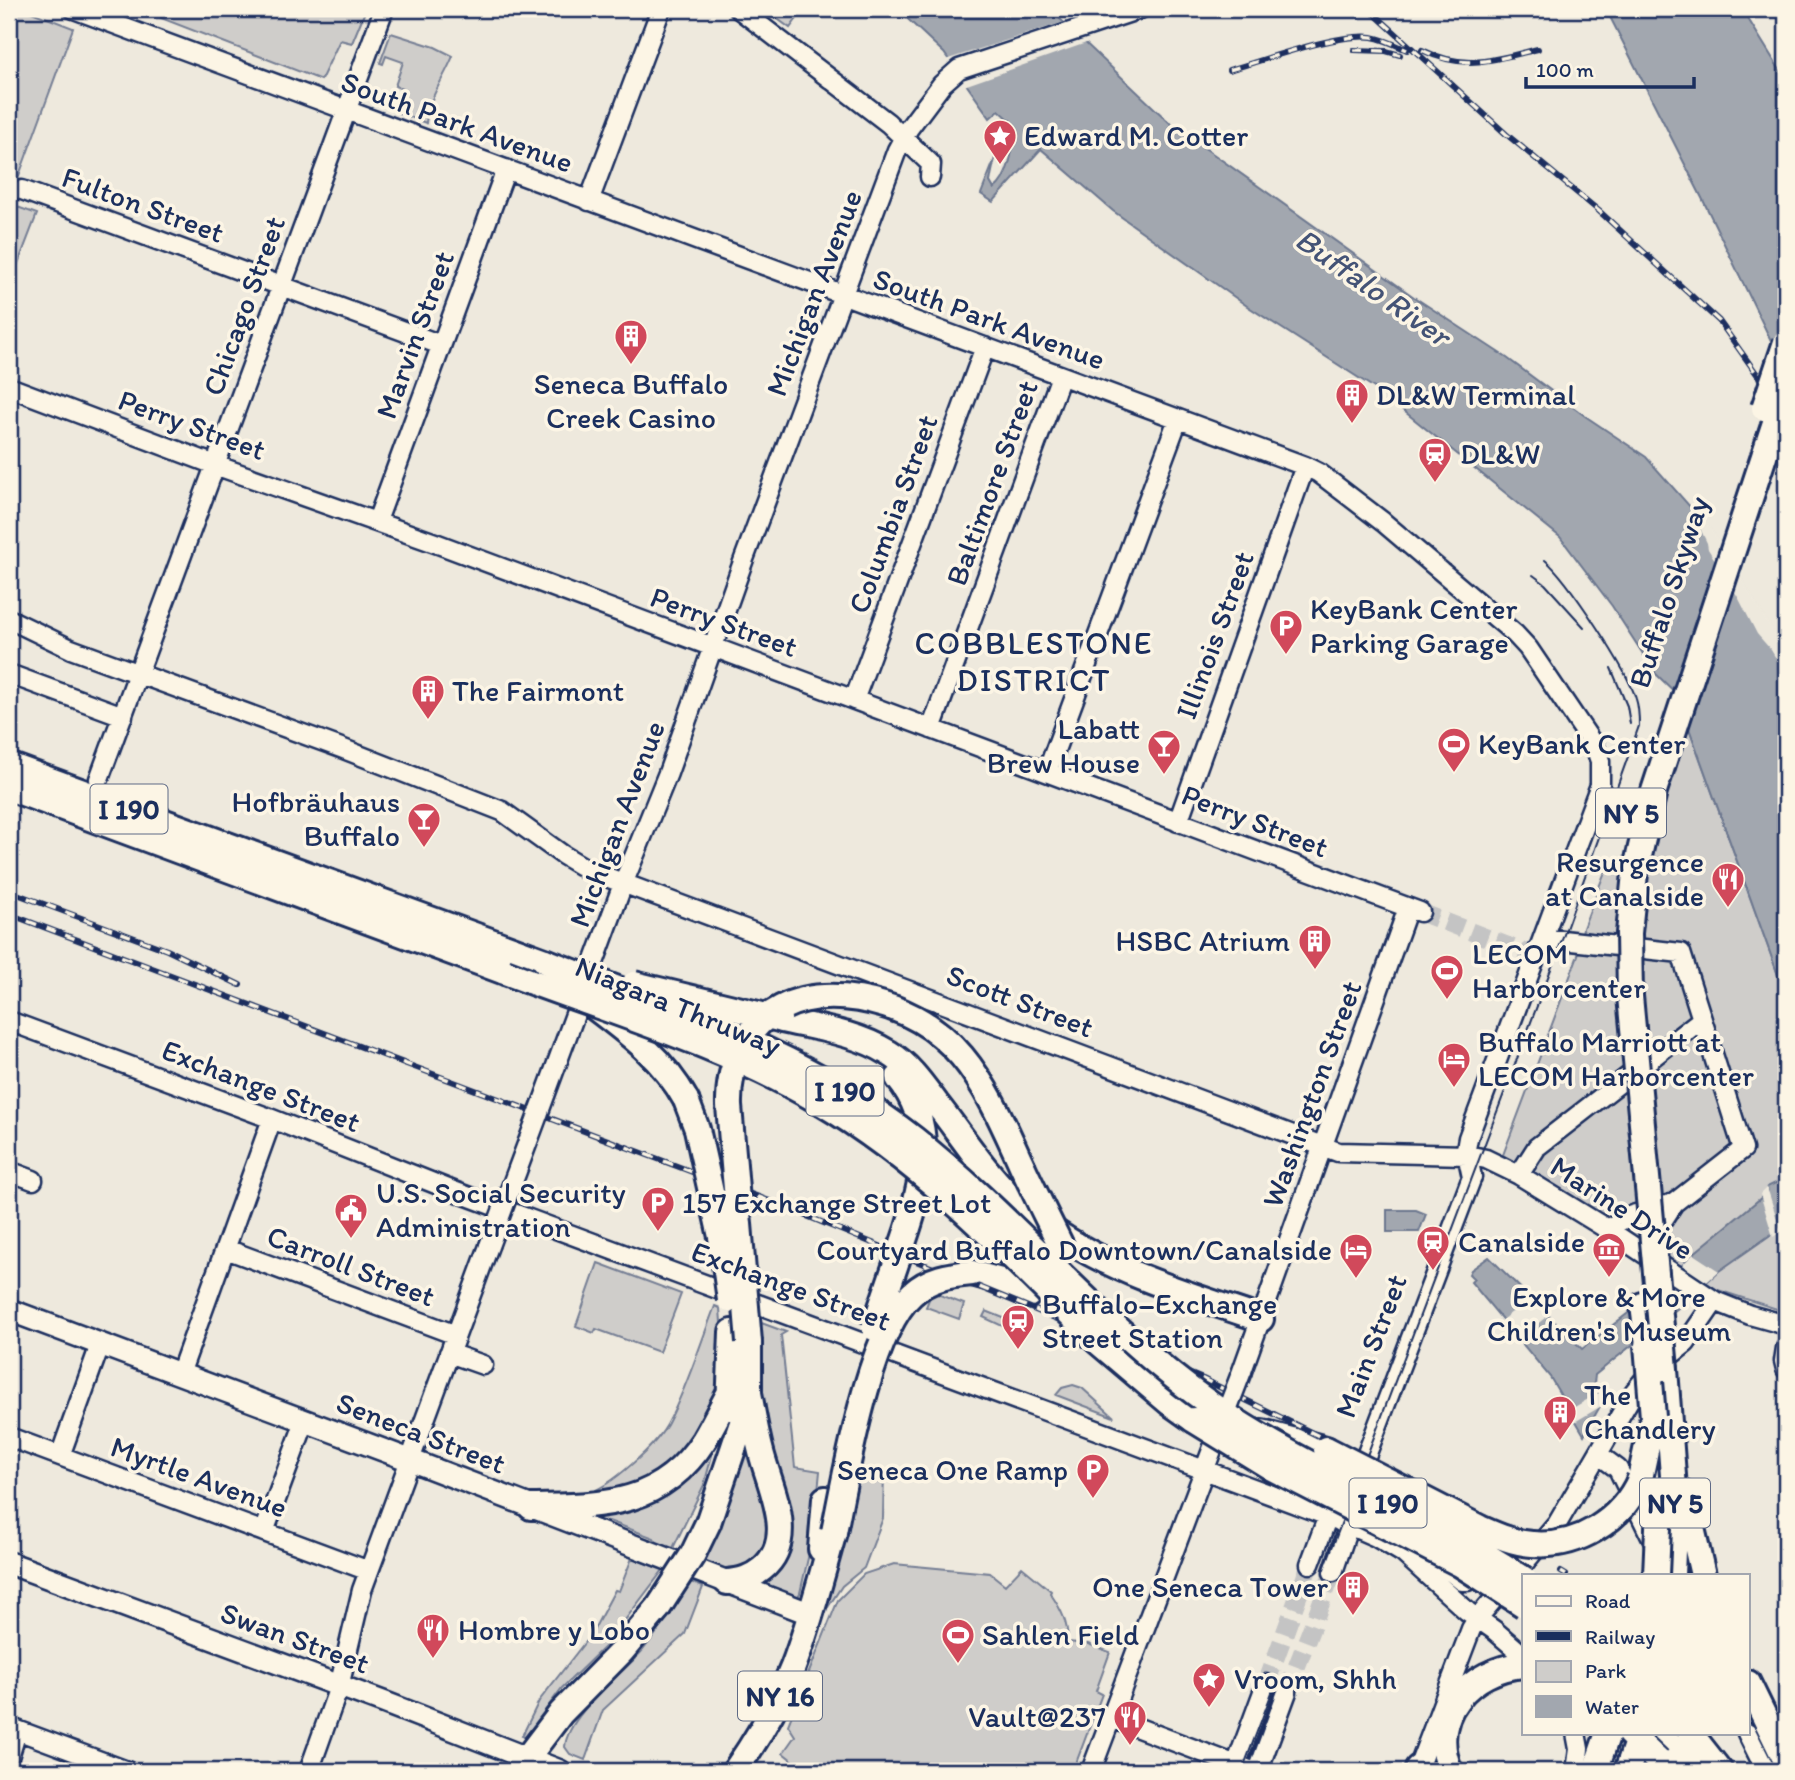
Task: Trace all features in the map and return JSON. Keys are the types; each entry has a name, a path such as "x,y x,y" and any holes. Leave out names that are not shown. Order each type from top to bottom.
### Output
{"highway":[{"name":"Buffalo Skyway","path":"1671,1574 1675,1502 1662,1424 1615,1007 1614,931 1625,839 1644,767 1786,342"},
{"name":"Buffalo Skyway","path":"1656,1574 1662,1424 1632,1025 1629,964 1632,902 1641,843 1654,791 1786,389"},
{"name":"Niagara Thruway","path":"9,765 545,961 753,1043 835,1085 913,1139 955,1174 1091,1304 1186,1387 1217,1409 1292,1453 1444,1531 1520,1580"},
{"name":"Niagara Thruway","path":"9,789 714,1051 768,1074 819,1101 862,1129 945,1194 1097,1341 1170,1403 1247,1454 1460,1564 1522,1604"},
{"path":"545,961 860,1039 891,1054 917,1078 1005,1191 1058,1234 1100,1260 1141,1278 1261,1319"},
{"path":"521,1765 561,1713 622,1651 658,1608 693,1554 708,1523 741,1429 741,1337 729,1106 730,1075 739,1051 750,1034 769,1015 799,1001 847,997 877,1002 916,1018 936,1032 968,1062 982,1081 1037,1199 1091,1304"},
{"path":"589,1004 646,1048 676,1082 686,1100 697,1129 741,1337"},
{"path":"782,1020 837,1040 881,1064 899,1078 916,1105 922,1129 922,1174 916,1205 856,1383 825,1499 817,1588"},
{"path":"811,1614 834,1532 856,1426 874,1367 899,1308 912,1294 928,1282 948,1276 972,1273 989,1277 1005,1282 1028,1295 1097,1341"},
{"path":"531,1507 603,1505 636,1497 657,1486 690,1458 739,1393"},
{"path":"727,1582 748,1578 767,1564 777,1548 780,1536 778,1511 739,1393"},
{"path":"1251,1429 1326,1449 1500,1536 1530,1544 1550,1545 1570,1541 1600,1528 1615,1516 1634,1493 1662,1424"},
{"path":"1662,1424 1703,1574"},
{"name":"NY 16","path":"735,1771 757,1740 775,1706 792,1669 811,1614"},
{"path":"1450,1771 1443,1745 1452,1708 1460,1696 1484,1675 1496,1669 1522,1665"},
{"path":"1750,1688 1786,1761"},
{"path":"1599,1768 1608,1734"},
{"path":"1599,1768 1623,1734"},
{"path":"1630,1734 1670,1771"},
{"path":"1627,1771 1640,1734"},
{"path":"1662,1734 1691,1771"},
{"path":"1691,1734 1720,1771"}],"main road":[{"name":"Seneca Street","path":"9,1310 811,1614"},
{"name":"Swan Street","path":"9,1563 339,1687 521,1765 560,1771"}],"street":[{"name":"South Park Avenue","path":"74,9 1305,466 1319,473 1383,522 1515,634 1538,660 1595,747"},
{"name":"Chicago Street","path":"99,779 384,9"},
{"path":"589,201 661,9"},
{"path":"739,9 888,123 931,164 930,177"},
{"name":"Michigan Avenue","path":"309,1771 339,1687 355,1616 369,1571 409,1460 623,884 668,772 776,473 904,138 942,84 959,69 1140,9"},
{"name":"Marvin Street","path":"377,521 506,169"},
{"name":"Fulton Street","path":"22,190 440,345"},
{"name":"Columbia Street","path":"855,700 985,348"},
{"name":"Baltimore Street","path":"931,729 1062,376"},
{"name":"Perry Street","path":"9,387 215,465 377,521 1414,910"},
{"path":"1047,772 1178,419"},
{"name":"Illinois Street","path":"1178,822 1305,466"},
{"path":"9,619 71,649 138,675"},
{"path":"9,674 123,716"},
{"name":"Scott Street","path":"138,675 341,748 502,811 563,855 588,870 623,884 1338,1152 1468,1158"},
{"name":"Main Street","path":"1310,1564 1338,1521 1468,1167 1468,1138 1531,955 1544,938 1600,785 1600,761 1595,747"},
{"name":"Washington Street","path":"1091,1771 1242,1371 1331,1122 1414,910"},
{"path":"1544,938 1681,953 1743,1149 1674,1203 1661,1223 1654,1243 1655,1263"},
{"path":"1519,1175 1537,1147 1702,1019"},
{"name":"Exchange Street","path":"9,1021 272,1119 451,1190 1205,1469 1338,1521 1403,1553 1477,1619 1522,1654"},
{"path":"180,1374 272,1119"},
{"name":"Marine Drive","path":"1468,1158 1486,1159 1519,1175 1607,1229 1715,1301 1786,1325"},
{"path":"9,1171 33,1180"},
{"path":"1607,1229 1629,1216 1674,1203"},
{"name":"Carroll Street","path":"226,1249 456,1335"},
{"path":"1524,1574 1599,1455 1634,1392 1651,1371 1686,1343 1715,1301"},
{"path":"60,1456 100,1345"},
{"path":"1786,1348 1786,1369"},
{"path":"449,1353 483,1365"},
{"path":"264,1532 305,1421"},
{"name":"Myrtle Avenue","path":"9,1437 369,1571"},
{"path":"1599,1455 1618,1469 1670,1574"},
{"path":"1418,1770 1471,1629 1477,1619 1520,1580 1480,1558 1392,1513 1384,1531 1438,1560 1462,1581 1467,1581 1480,1558"},
{"name":"Main Street","path":"1332,1572 1338,1521"},
{"path":"1247,1769 1266,1684"},
{"path":"1247,1769 1287,1692"},
{"path":"1112,1718 1247,1769"},
{"path":"9,1757 13,1729 127,1771"},
{"path":"1576,1734 1576,1771"},
{"path":"1648,1734 1648,1771"},
{"path":"1748,1734 1766,1771"}],"green space":[{"path":"9,9 24,9 73,28 9,203"},
{"path":"164,9 366,9 352,43 340,40 321,80 161,18"},
{"path":"764,9 804,9 790,28"},
{"path":"391,33 435,47 453,56 433,97 426,123 396,112 404,90 395,86 403,62 386,56 383,64 380,63"},
{"path":"9,204 37,214 9,287"},
{"path":"1685,717 1786,997 1786,1312 1718,1290 1503,1155 1578,955 1583,928 1610,859 1635,868"},
{"path":"598,1263 681,1294 659,1352 596,1329 594,1333 576,1326"},
{"path":"932,1292 964,1304 959,1319 926,1307"},
{"path":"715,1306 720,1308 723,1352 720,1378 715,1399 689,1449 635,1490 585,1494 620,1474 644,1453 663,1430 682,1393"},
{"path":"986,1311 1016,1323 1013,1331 983,1317"},
{"path":"756,1321 786,1332 781,1335 795,1467 820,1471 814,1532 797,1598 762,1585 763,1581 776,1572 784,1559 764,1440"},
{"path":"1073,1385 1082,1388 1114,1417 1056,1395 1062,1388"},
{"path":"708,1445 714,1448 704,1485 672,1550 658,1546 654,1538 609,1521 599,1524 586,1518"},
{"path":"743,1448 750,1449 771,1520 764,1558 732,1573 700,1562"},
{"path":"884,1471 883,1518 864,1568 842,1586 828,1607 825,1606 853,1475 872,1478"},
{"path":"632,1558 663,1570 606,1645 562,1688 525,1737 522,1736 539,1701 592,1633 615,1590 619,1591"},
{"name":"Sahlen Field","path":"894,1564 990,1573 1005,1585 1022,1567 1051,1591 1065,1622 1068,1642 1088,1644 1110,1652 1096,1691 1102,1694 1073,1771 806,1771 783,1753 795,1736 788,1725 838,1600 864,1574"},
{"path":"691,1582 703,1587 685,1634 603,1710 585,1760 570,1754 565,1747 575,1722 643,1650"}],"water":[{"name":"Buffalo River","path":"897,9 1056,9 1059,18 1171,124 1414,297 1507,358 1646,457 1700,518 1786,659 1786,997 1680,697 1656,674 1612,606 1560,537 1379,391 1247,306 1113,211 1041,149 993,202 981,194 996,155 990,182 994,189 1006,171 1011,154 1011,132 1002,142 997,154 1010,120 999,110 990,118 944,53"},
{"path":"1606,9 1742,9 1786,80 1786,390 1777,353"},
{"path":"1786,1178 1786,1224 1719,1271 1595,1375 1594,1384 1603,1401 1584,1435 1550,1377 1471,1282 1474,1279 1469,1274 1471,1270 1489,1257 1582,1349 1659,1289 1693,1254 1768,1192 1767,1187"},
{"path":"1387,1210 1416,1210 1426,1214 1419,1232 1387,1232"}],"pier":[{"path":"1067,21 1089,42 964,86 945,60"},
{"path":"1703,516 1786,652 1786,675 1771,650 1757,634 1708,549 1697,522"},
{"path":"1767,1187 1781,1232 1773,1237 1760,1194"},
{"path":"1693,1254 1719,1271 1678,1308 1659,1289"},
{"path":"1533,1296 1550,1314 1516,1341 1499,1322"},
{"path":"1602,1391 1605,1404 1573,1423 1566,1412"}],"tunnel":[{"path":"1420,912 1526,953"},
{"path":"1266,1684 1310,1564"},
{"path":"1287,1692 1333,1572"}],"tram line":[{"path":"1324,1569 1562,940 1639,726 1636,699 1622,668 1567,585 1545,560"},
{"path":"1533,575 1545,584 1584,627"},
{"path":"1611,668 1627,706 1630,724"},
{"path":"1242,1771 1274,1687"}],"railway":[{"path":"1369,9 1506,134 1599,211 1719,321 1759,377 1786,440"},
{"path":"1229,70 1320,43 1357,37 1376,38 1407,50"},
{"path":"1422,50 1466,62 1493,60 1538,49"},
{"path":"1354,50 1386,51 1400,55"},
{"path":"1775,432 1786,459"},
{"path":"9,891 167,950 240,985"},
{"path":"9,914 780,1205 1203,1379 1339,1446"}],"place":[{"name":"Edward M. Cotter","path":"1000,166"},
{"name":"Seneca Buffalo Creek Casino","path":"631,366"},
{"name":"DL&W Terminal","path":"1352,425"},
{"name":"DL&W","path":"1435,484"},
{"name":"KeyBank Center Parking Garage","path":"1286,656"},
{"name":"The Fairmont","path":"428,721"},
{"name":"KeyBank Center","path":"1454,774"},
{"name":"Labatt Brew House","path":"1164,776"},
{"name":"Hofbräuhaus Buffalo","path":"424,849"},
{"name":"Resurgence at Canalside","path":"1728,909"},
{"name":"HSBC Atrium","path":"1315,971"},
{"name":"LECOM Harborcenter","path":"1447,1001"},
{"name":"Buffalo Marriott at LECOM Harborcenter","path":"1454,1089"},
{"name":"157 Exchange Street Lot","path":"658,1233"},
{"name":"U.S. Social Security Administration","path":"351,1240"},
{"name":"Canalside","path":"1433,1272"},
{"name":"Explore & More Children's Museum","path":"1609,1279"},
{"name":"Courtyard Buffalo Downtown/Canalside","path":"1356,1280"},
{"name":"Buffalo–Exchange Street Station","path":"1018,1351"},
{"name":"The Chandlery","path":"1560,1442"},
{"name":"Seneca One Ramp","path":"1093,1500"},
{"name":"One Seneca Tower","path":"1353,1617"},
{"name":"Hombre y Lobo","path":"433,1660"},
{"name":"Sahlen Field","path":"958,1665"},
{"name":"Vroom, Shhh","path":"1209,1709"},
{"name":"Vault@237","path":"1130,1747"}],"district":[{"name":"COBBLESTONE DISTRICT","path":"1034,662"}]}
